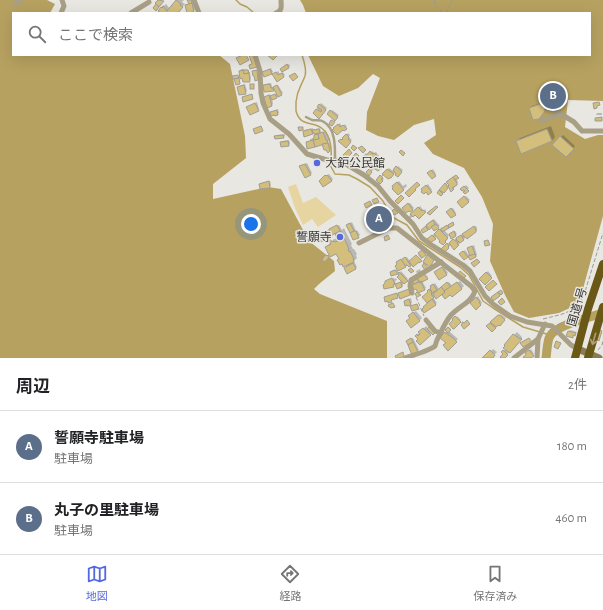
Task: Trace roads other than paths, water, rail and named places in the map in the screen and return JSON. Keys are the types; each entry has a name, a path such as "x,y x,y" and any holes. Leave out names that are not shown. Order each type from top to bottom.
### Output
{"highway":[{"name":"国道1号","path":"575,358 588,309 603,264"},
{"name":"国道1号","path":"593,356 599,320 603,307"}],"main road":[{"path":"578,348 593,356"}],"street":[{"path":"15,4 21,0"},
{"path":"61,12 64,6 62,0"},
{"path":"194,0 199,12"},
{"path":"280,12 282,9 281,0"},
{"path":"133,12 149,2"},
{"path":"255,56 260,72 263,103 270,120 289,134 307,154 346,164 364,175 378,186 390,201 413,224 422,238 470,271 485,296 493,304 510,316 527,322 544,324 552,323 559,334 571,346 578,348"},
{"path":"546,105 574,122 582,132 603,131"},
{"path":"541,121 561,114"},
{"path":"359,243 389,228 396,228 440,261 476,291 482,291"},
{"path":"412,293 410,286 411,280 440,261 443,252"},
{"path":"405,358 436,345 450,317 457,309 474,296 476,291"},
{"path":"426,320 435,331 441,333"},
{"path":"537,358 538,338 544,324"},
{"path":"514,358 538,338"}],"lane":[{"path":"306,117 312,120 324,122 330,128 334,142 335,160"}],"waterway":[{"path":"236,0 253,12"},
{"path":"302,56 306,74 297,94 296,111 302,121 322,128 328,135 331,158"},
{"path":"330,162 335,174 349,175 370,187 383,201 392,217 407,225 419,241 460,267 469,275 483,301 523,327 550,335"},
{"path":"546,358 550,336 559,328 603,313"}],"place":[{"name":"丸子の里駐車場","path":"553,96"},
{"name":"大鈩公民館","path":"317,163"},
{"name":"誓願寺駐車場","path":"379,219"},
{"name":"誓願寺","path":"340,237"}]}
